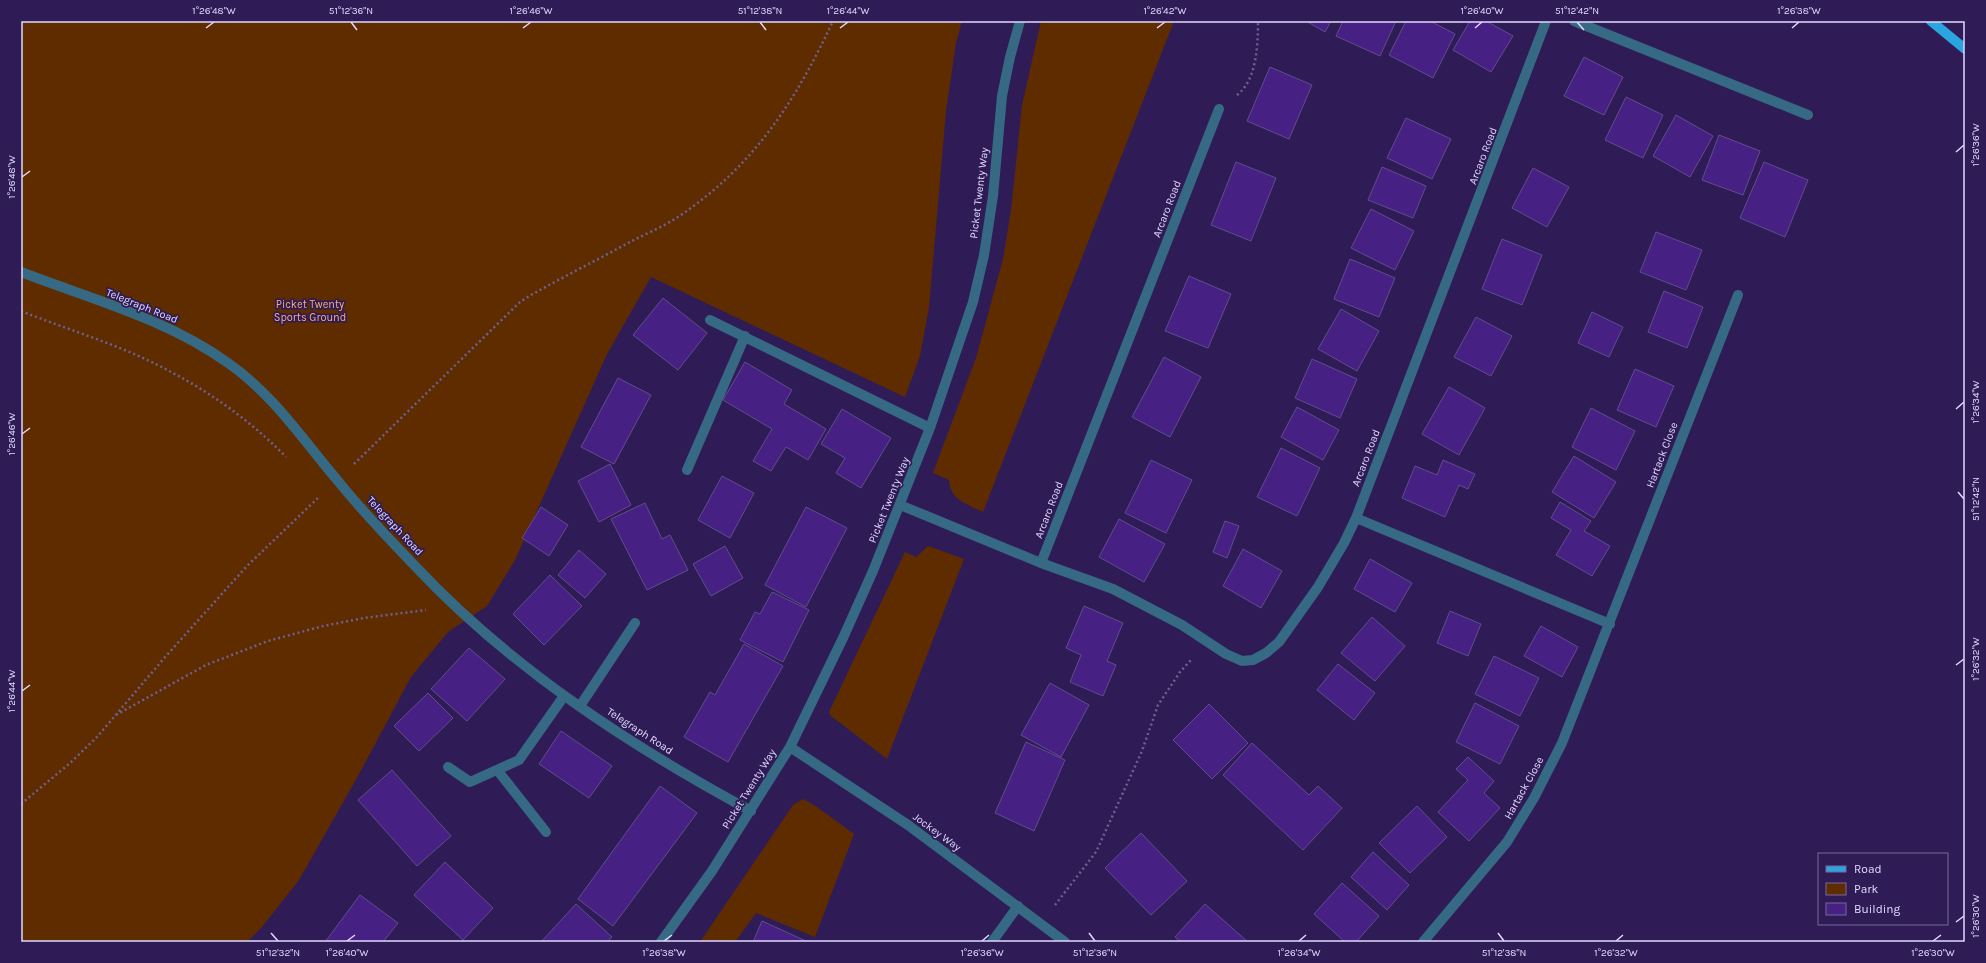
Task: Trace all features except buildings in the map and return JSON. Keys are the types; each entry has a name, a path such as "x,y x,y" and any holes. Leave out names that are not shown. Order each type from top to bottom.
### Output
{"main road":[{"path":"1932,21 1965,49"}],"street":[{"name":"Picket Twenty Way","path":"661,942 712,871 751,811 790,746 843,638 900,505 930,428 973,302 984,255 993,196 1002,96 1010,57 1020,21"},
{"name":"Arcaro Road","path":"900,505 1041,563 1113,589 1149,607 1226,654 1242,660 1253,660 1266,653 1279,642 1318,587 1344,543 1356,518 1546,21"},
{"path":"1574,21 1808,115"},
{"name":"Arcaro Road","path":"1041,563 1219,108"},
{"name":"Telegraph Road","path":"21,272 138,316 192,339 229,363 260,390 286,417 337,481 374,523 452,605 564,696 701,784 751,811"},
{"name":"Hartack Close","path":"1423,942 1507,842 1534,798 1562,743 1738,295"},
{"path":"710,320 930,428"},
{"path":"687,470 745,336"},
{"path":"1356,518 1610,624"},
{"path":"580,706 635,623"},
{"path":"448,767 470,782 498,771 519,760 564,696"},
{"name":"Jockey Way","path":"790,746 908,825 1065,942"},
{"path":"498,771 546,832"},
{"path":"992,942 1018,906"}],"path":[{"path":"337,481 520,302 677,218 713,190 742,164 765,139 802,84 833,21"},
{"path":"1219,108 1245,88 1254,61 1258,21"},
{"path":"21,311 112,346 170,371 204,390 226,405 269,440 288,459"},
{"path":"21,804 69,764 115,716 247,566 321,495 316,490"},
{"path":"115,716 206,665 268,640 323,626 430,609 425,604"},
{"path":"1040,923 1096,852 1142,751 1158,705 1180,672 1207,641"}],"green space":[{"name":"Picket Twenty Sports Ground","path":"21,21 962,21 956,43 946,111 929,307 920,356 905,397 651,277 607,354 515,560 487,606 448,632 411,677 358,776 299,880 262,927 247,942 21,942"},
{"path":"1041,21 1174,21 983,512 965,504 956,497 952,492 949,480 933,473 976,358 1003,259 1011,210 1022,105"},
{"path":"928,546 964,559 887,759 831,716 829,712 905,552 916,557"},
{"path":"803,799 817,807 854,834 815,937 756,913 735,942 700,942 793,805"}]}
